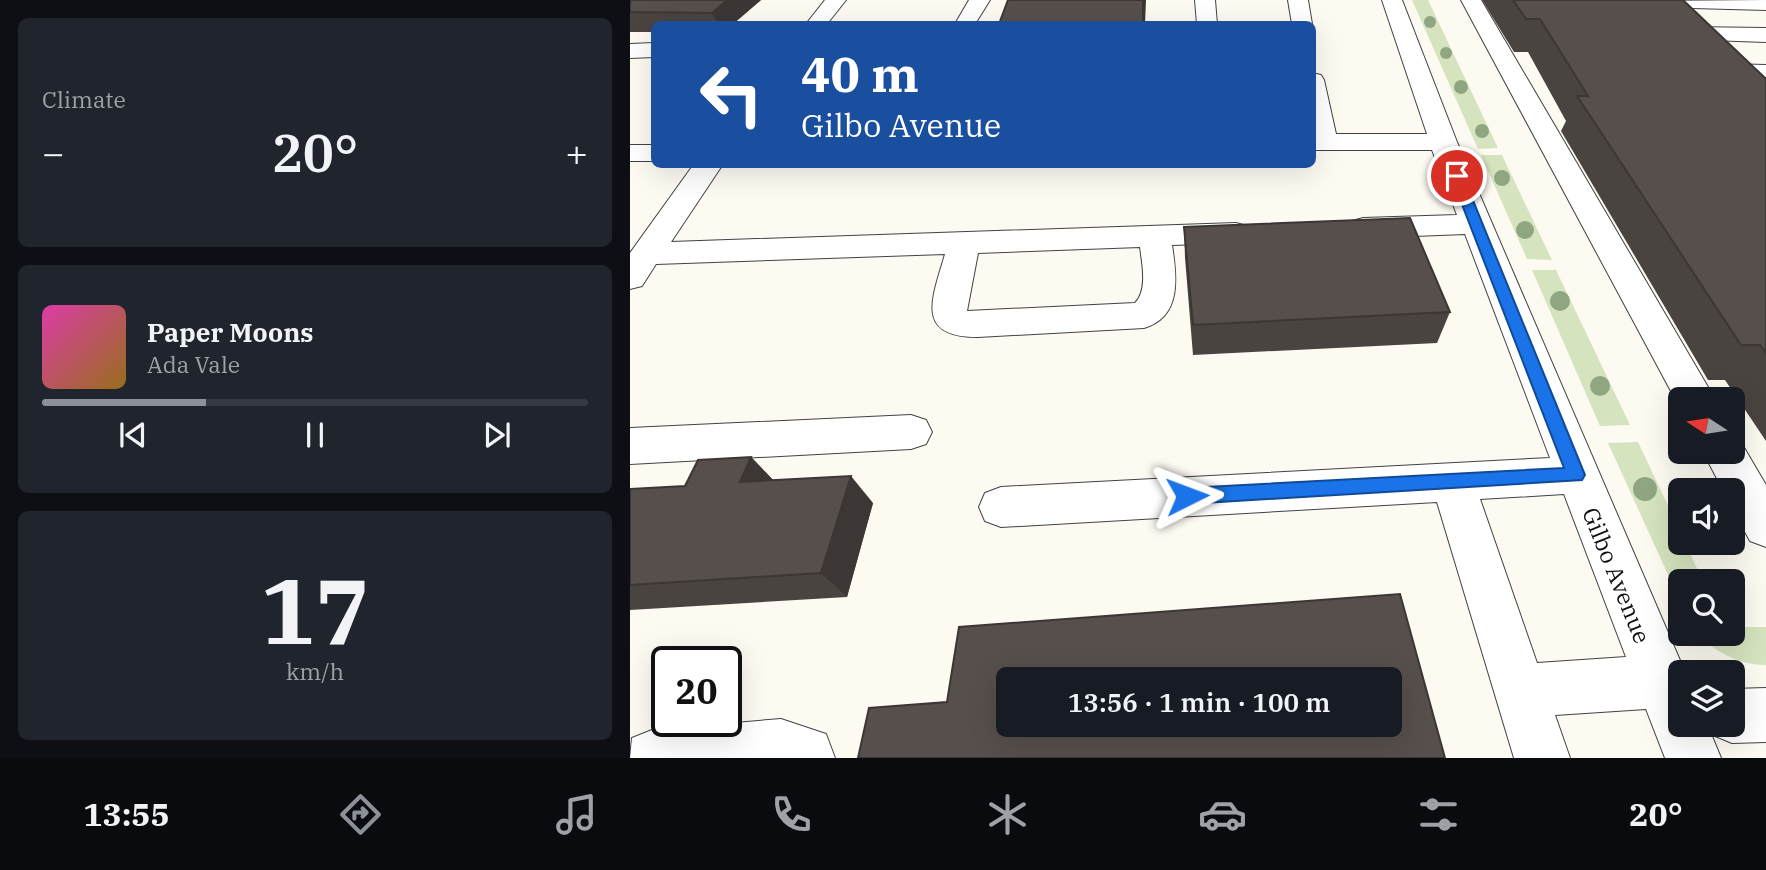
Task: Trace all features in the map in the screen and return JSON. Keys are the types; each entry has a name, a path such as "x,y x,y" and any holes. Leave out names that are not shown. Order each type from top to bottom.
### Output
{"street":[{"path":"818,21 836,0"},
{"path":"966,21 972,8 980,0"},
{"path":"1298,0 1302,21"},
{"name":"Gilbo Avenue","path":"1392,0 1443,142 1576,475 1668,694"},
{"path":"1471,0 1688,387"},
{"path":"1655,1 1766,4"},
{"path":"1655,1 1747,93"},
{"path":"1688,34 1766,35"},
{"path":"630,51 651,50"},
{"path":"1725,71 1766,72"},
{"path":"1316,121 1318,142 1443,142"},
{"path":"630,153 651,153"},
{"path":"638,266 706,168"},
{"path":"1338,229 1477,224"},
{"path":"638,266 964,243 1268,232"},
{"path":"964,243 949,304 950,317 959,324 978,324 1144,316 1154,308 1159,296 1155,236"},
{"path":"630,446 911,432"},
{"path":"1731,464 1766,526"},
{"path":"1001,507 1576,475"},
{"path":"1452,481 1542,758"},
{"path":"1521,691 1668,716"},
{"path":"1745,716 1766,715"},
{"path":"652,758 781,747 806,754 807,758"}],"green space":[{"path":"1412,0 1428,0 1498,148 1478,149"},
{"path":"1481,155 1502,155 1552,260 1527,259"},
{"path":"1532,270 1556,270 1630,425 1600,426"},
{"path":"1638,442 1668,506 1668,555 1691,555 1697,569 1668,569 1668,575 1608,443"},
{"path":"1745,627 1766,627 1766,665 1746,663 1745,660 1728,656 1712,646 1745,646"}],"building":[{"path":"630,0 727,0 712,13 630,12"},
{"path":"1008,0 1143,0 1143,21 1000,21"},
{"path":"1513,0 1683,0 1766,79 1766,353 1760,345 1741,345 1577,96 1588,96 1540,19 1526,19"},
{"path":"1410,218 1450,312 1193,325 1184,227"},
{"path":"751,457 740,482 851,476 821,573 630,585 630,489 685,486 698,460"},
{"path":"1400,594 1445,758 858,758 869,708 947,702 959,627"}],"route":[{"path":"1187,496 1576,475 1457,176"}]}
